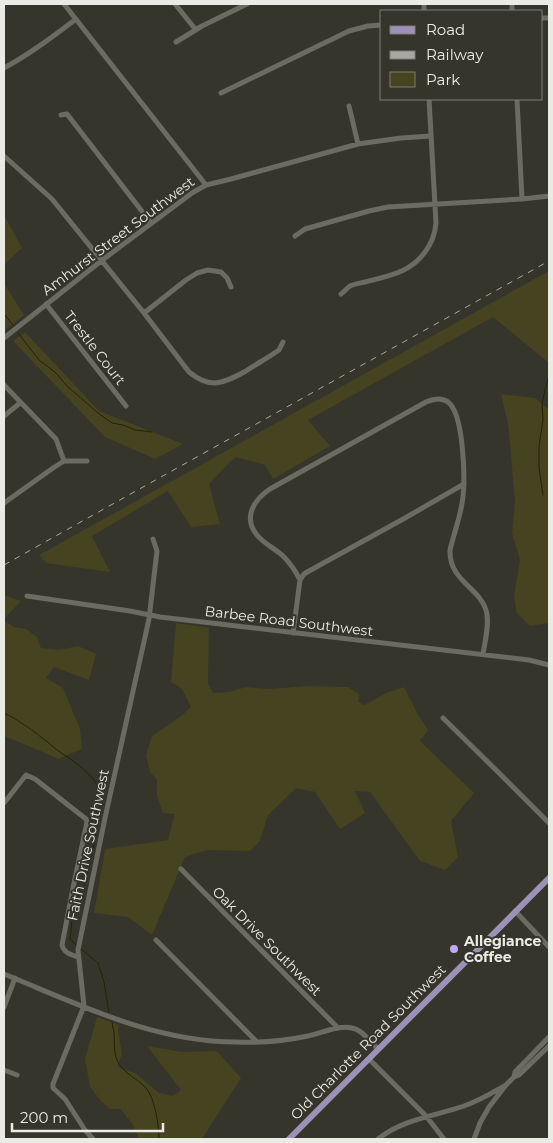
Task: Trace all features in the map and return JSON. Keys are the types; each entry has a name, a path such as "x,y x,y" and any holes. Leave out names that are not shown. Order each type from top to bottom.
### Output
{"main road":[{"name":"Old Charlotte Road Southwest","path":"289,1139 549,878"}],"street":[{"path":"64,4 206,185"},
{"path":"176,4 196,30"},
{"path":"176,42 247,4"},
{"path":"4,68 21,59 76,19"},
{"path":"221,93 350,31 380,25"},
{"path":"341,294 350,286 407,270 417,262 434,236 436,223 429,100"},
{"path":"517,100 522,200"},
{"path":"348,106 358,144"},
{"path":"61,115 67,114 151,223"},
{"name":"Amhurst Street Southwest","path":"4,338 151,223 206,185 358,144 431,136"},
{"path":"4,156 52,199 197,379 208,383 229,381 273,354 283,342"},
{"path":"294,236 305,229 369,211 401,206 522,200 549,196"},
{"path":"144,313 197,272 208,270 221,272 232,287"},
{"name":"Trestle Court","path":"46,304 126,406"},
{"path":"4,385 56,439 64,461"},
{"path":"300,580 287,560 256,534 250,516 257,499 270,488 426,402 437,399 449,402 455,411 459,424 464,484 463,500 450,550 450,557 457,574 485,606 487,613 483,654"},
{"path":"4,416 20,403"},
{"path":"4,503 64,461 87,462"},
{"path":"293,633 300,580 304,574 464,484"},
{"name":"Faith Drive Southwest","path":"93,1139 65,1099 53,1088 53,1084 84,1006 78,950 150,615 157,551 153,539"},
{"name":"Barbee Road Southwest","path":"27,596 150,615 483,654 529,660 549,665"},
{"path":"443,718 549,823"},
{"path":"4,803 26,775 35,779 86,819 87,822 63,941 64,950 78,957"},
{"name":"Oak Drive Southwest","path":"181,869 338,1028"},
{"path":"515,911 549,947"},
{"path":"156,940 257,1042"},
{"path":"4,974 142,1028 173,1036 208,1041 257,1042 308,1036 338,1028 354,1028 360,1031 378,1049"},
{"path":"4,1007 15,978"},
{"path":"514,1077 515,1072 549,1037"},
{"path":"474,1139 489,1107 506,1085 549,1046"},
{"path":"369,1059 426,1116 444,1139"},
{"path":"4,1070 17,1075"},
{"path":"378,1139 395,1128 426,1116 466,1106 506,1085"}],"green space":[{"path":"4,215 22,248 5,264 5,285 24,315 4,331"},
{"path":"549,271 549,363 493,317 308,420 330,446 273,479 265,465 235,457 209,484 220,524 191,527 168,491 92,536 110,572 46,563 39,555"},
{"path":"25,332 99,411 183,444 155,459 105,437 13,341"},
{"path":"501,394 535,398 549,410 549,623 530,626 517,613 514,597 520,560 512,533 515,501 508,423"},
{"path":"4,595 21,601 4,619"},
{"path":"4,621 14,627 26,629 37,637 41,648 59,650 78,646 96,654 89,680 54,667 46,678 63,688 80,729 82,749 58,759 4,736"},
{"path":"176,623 209,628 208,683 213,693 229,692 246,687 268,689 309,686 348,687 359,694 358,702 365,705 386,693 404,687 428,730 420,741 474,793 451,821 458,857 445,870 420,861 370,792 355,791 365,813 340,829 315,792 296,788 268,815 260,841 250,851 207,850 185,857 152,935 128,917 94,913 105,849 168,840 175,814 163,813 157,796 157,780 150,772 146,755 152,736 191,707 182,689 171,682"},
{"path":"97,1017 119,1025 118,1031 122,1054 117,1067 135,1073 159,1093 173,1096 181,1090 147,1046 182,1052 217,1051 241,1078 202,1139 139,1139 132,1123 120,1109 110,1109 101,1101 90,1087 85,1059"}],"waterway":[{"path":"4,314 13,325"},
{"path":"18,333 39,360 56,373 67,386 98,413 112,423 135,430 152,432"},
{"path":"543,495 539,468 539,446 543,420 542,403 549,374"},
{"path":"4,713 25,725 79,766 90,775 97,785 100,795 100,810 94,847 77,912 72,920 70,939 77,946"},
{"path":"80,948 98,963 104,982 109,1012"},
{"path":"112,1022 117,1060 124,1070 142,1084 148,1092 156,1112 159,1139"}],"railway":[{"path":"4,565 549,261"}],"place":[{"name":"Allegiance Coffee","path":"454,949"}]}
